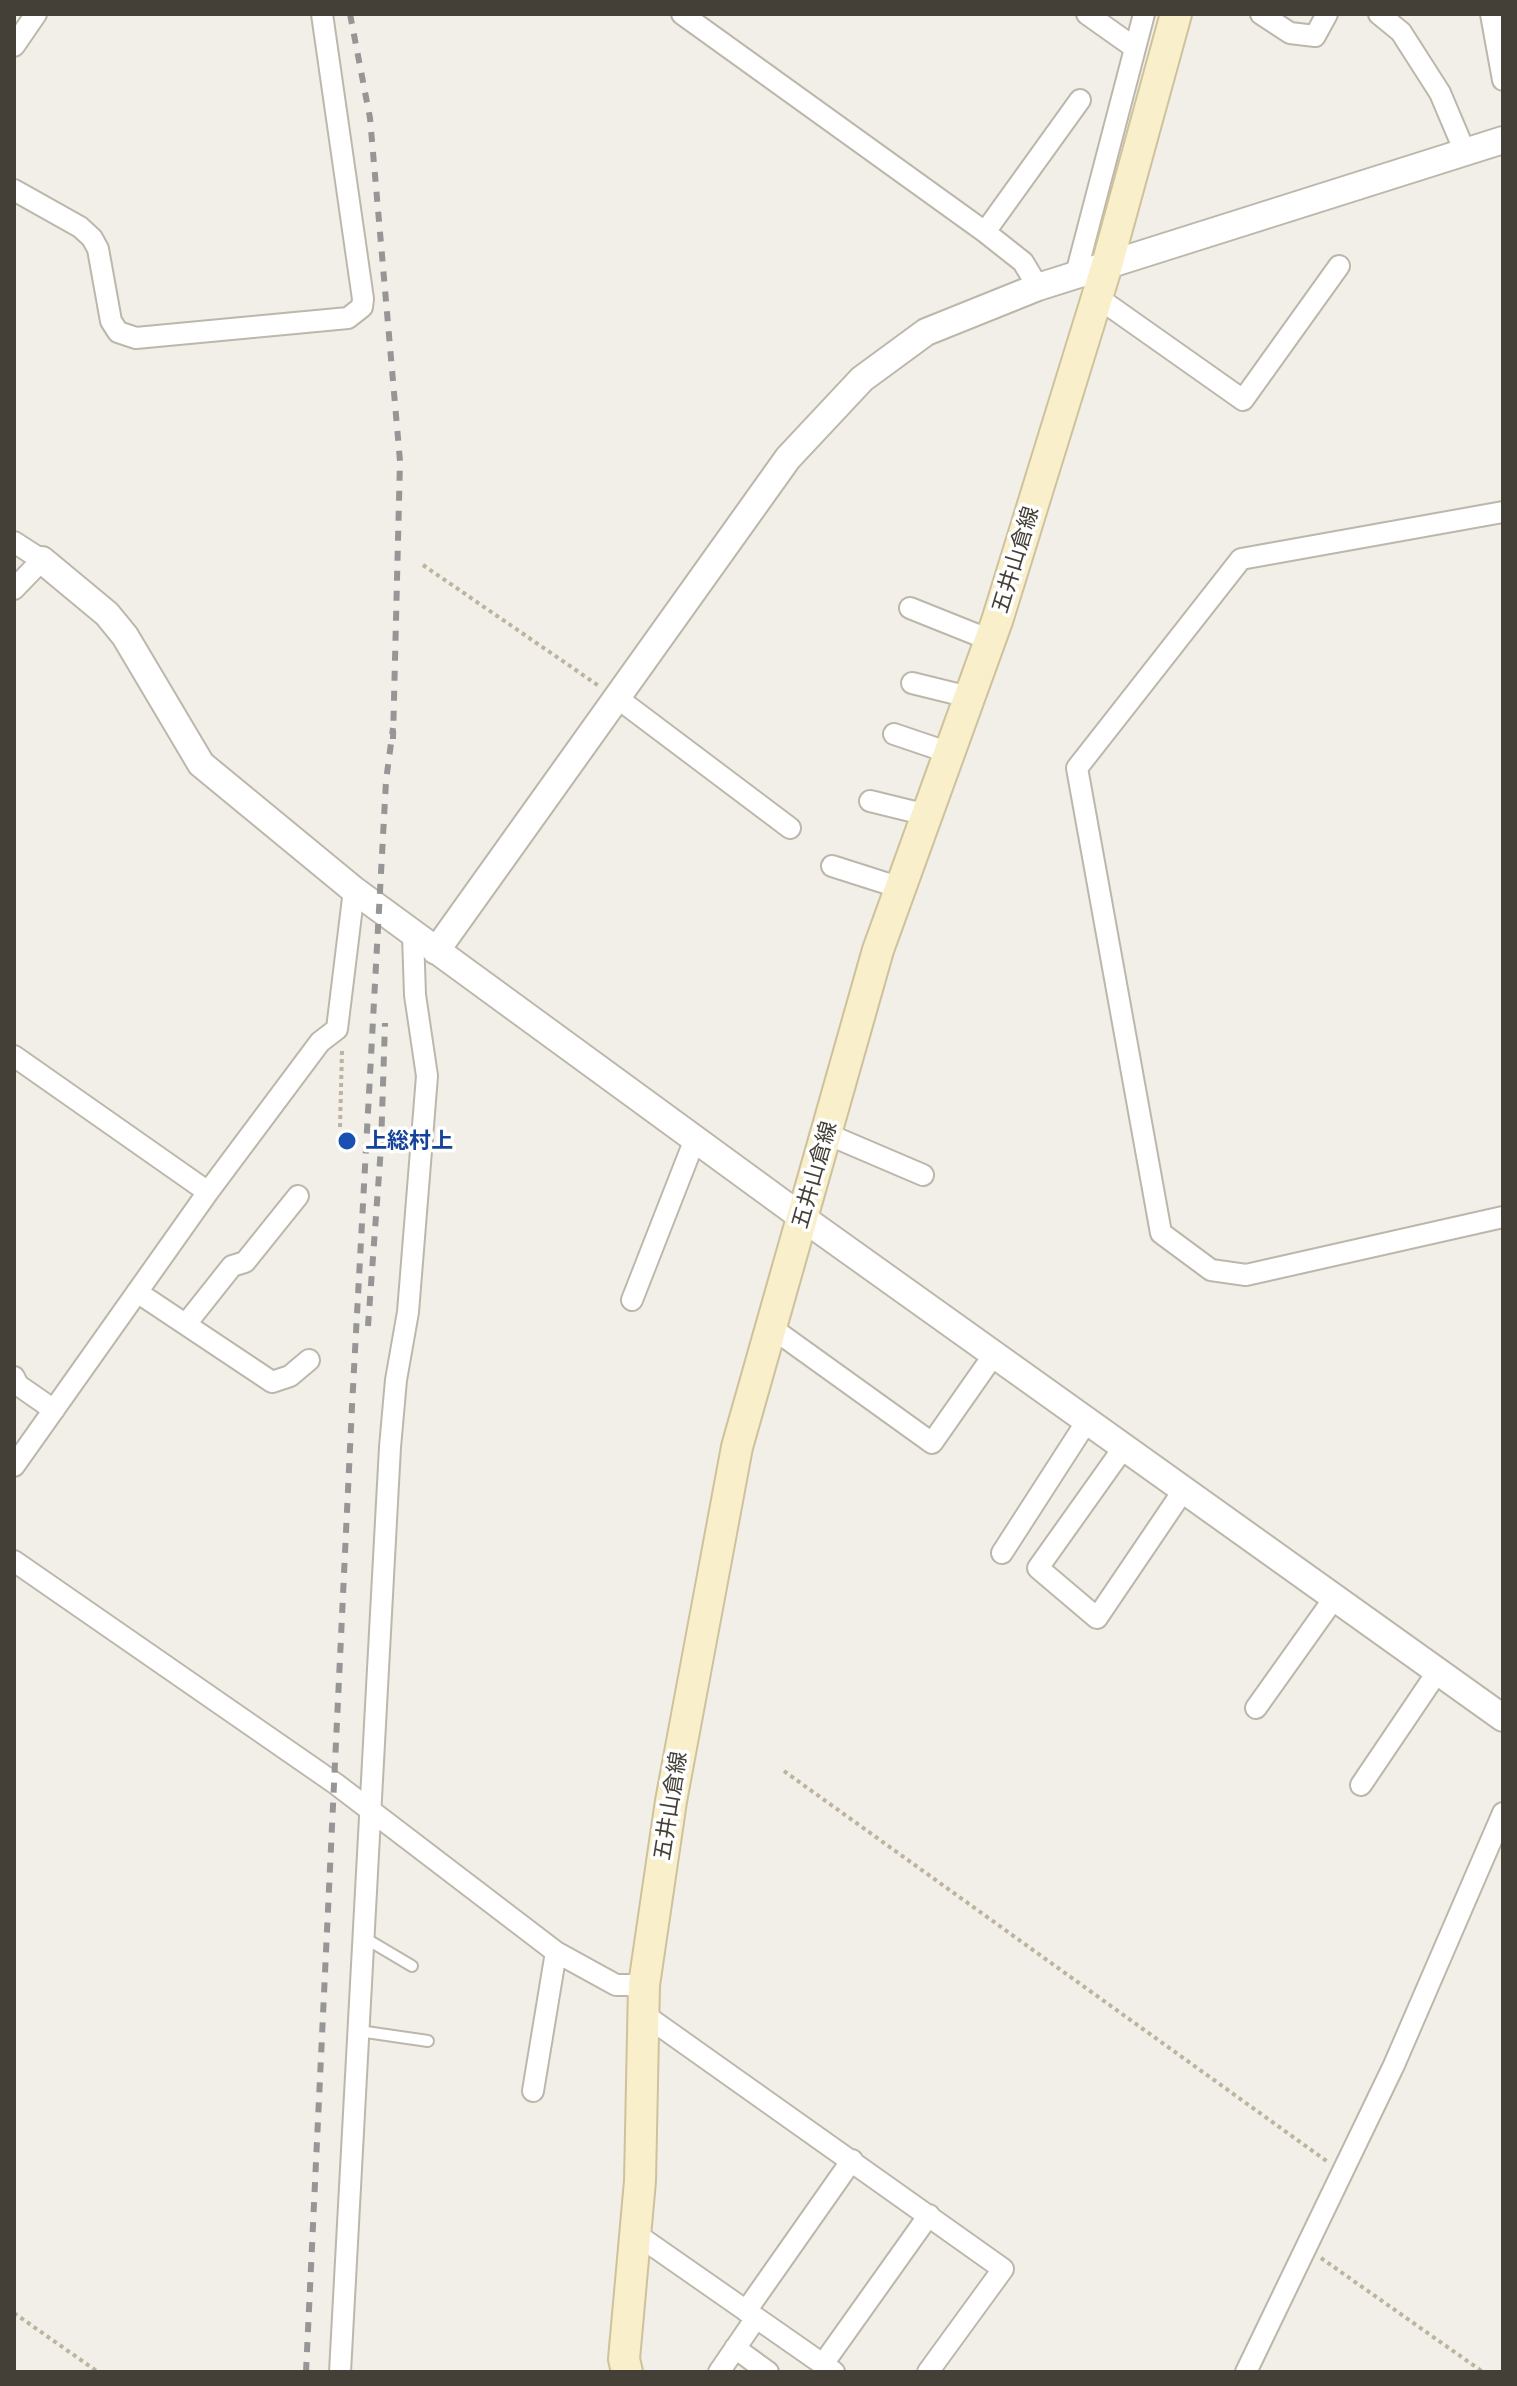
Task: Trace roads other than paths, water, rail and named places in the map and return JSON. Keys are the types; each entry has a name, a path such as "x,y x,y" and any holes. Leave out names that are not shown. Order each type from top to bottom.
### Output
{"main road":[{"name":"五井山倉線","path":"627,2372 624,2359 636,2234 643,1999 671,1801 737,1447 878,950 990,640 1086,288 1107,265 1176,14"}],"street":[{"path":"14,46 36,14"},
{"path":"14,190 80,227 92,238 98,249 111,321 118,332 136,338 348,318 362,307 363,299 322,14"},
{"path":"682,14 985,232 1023,262 1038,287"},
{"path":"1087,14 1135,48"},
{"path":"1086,288 1144,14"},
{"path":"1261,14 1290,33 1315,36 1327,14"},
{"path":"1379,14 1401,32 1440,93 1465,152"},
{"path":"1491,14 1503,80"},
{"path":"985,232 1080,100"},
{"path":"1107,265 1503,140"},
{"path":"436,951 788,458 862,379 926,332 1038,287 1086,288 1243,400 1339,266"},
{"path":"1503,512 1241,559 1077,768 1161,1233 1211,1270 1246,1275 1503,1217"},
{"path":"14,542 42,560 107,614 125,636 201,764 354,890 803,1218 1503,1718"},
{"path":"14,589 42,560"},
{"path":"910,608 990,640"},
{"path":"912,683 969,697"},
{"path":"616,697 790,828"},
{"path":"894,734 950,753"},
{"path":"870,801 927,815"},
{"path":"832,866 901,888"},
{"path":"14,1466 208,1192 320,1042 337,1029 354,890"},
{"path":"340,2372 390,1447 408,1312 427,1076 415,995 413,935"},
{"path":"14,1056 208,1192"},
{"path":"827,1134 923,1175"},
{"path":"632,1300 695,1139"},
{"path":"186,1324 232,1266 245,1262 298,1196"},
{"path":"137,1292 272,1382 290,1376 309,1360"},
{"path":"772,1328 932,1443 995,1353"},
{"path":"14,1377 18,1385 54,1410"},
{"path":"1002,1553 1087,1421"},
{"path":"1124,1447 1038,1568 1097,1618 1185,1488"},
{"path":"14,1561 369,1808 556,1952 643,1999 852,2160 1003,2269 928,2372"},
{"path":"1256,1708 1335,1597"},
{"path":"1361,1785 1438,1671"},
{"path":"1246,2372 1394,2065 1503,1813"},
{"path":"533,2091 556,1952"},
{"path":"719,2372 735,2348 751,2314 852,2160"},
{"path":"636,2234 828,2368 929,2215"},
{"path":"735,2348 768,2372"}],"lane":[{"path":"363,1937 412,1966"},
{"path":"359,2031 428,2041"}],"railway":[{"path":"350,14 370,118 400,461 393,739"},
{"path":"306,2372 352,1406 386,781 393,728"},
{"path":"368,1326 381,1147 385,1023"}],"place":[{"name":"上総村上","path":"347,1141"}]}
